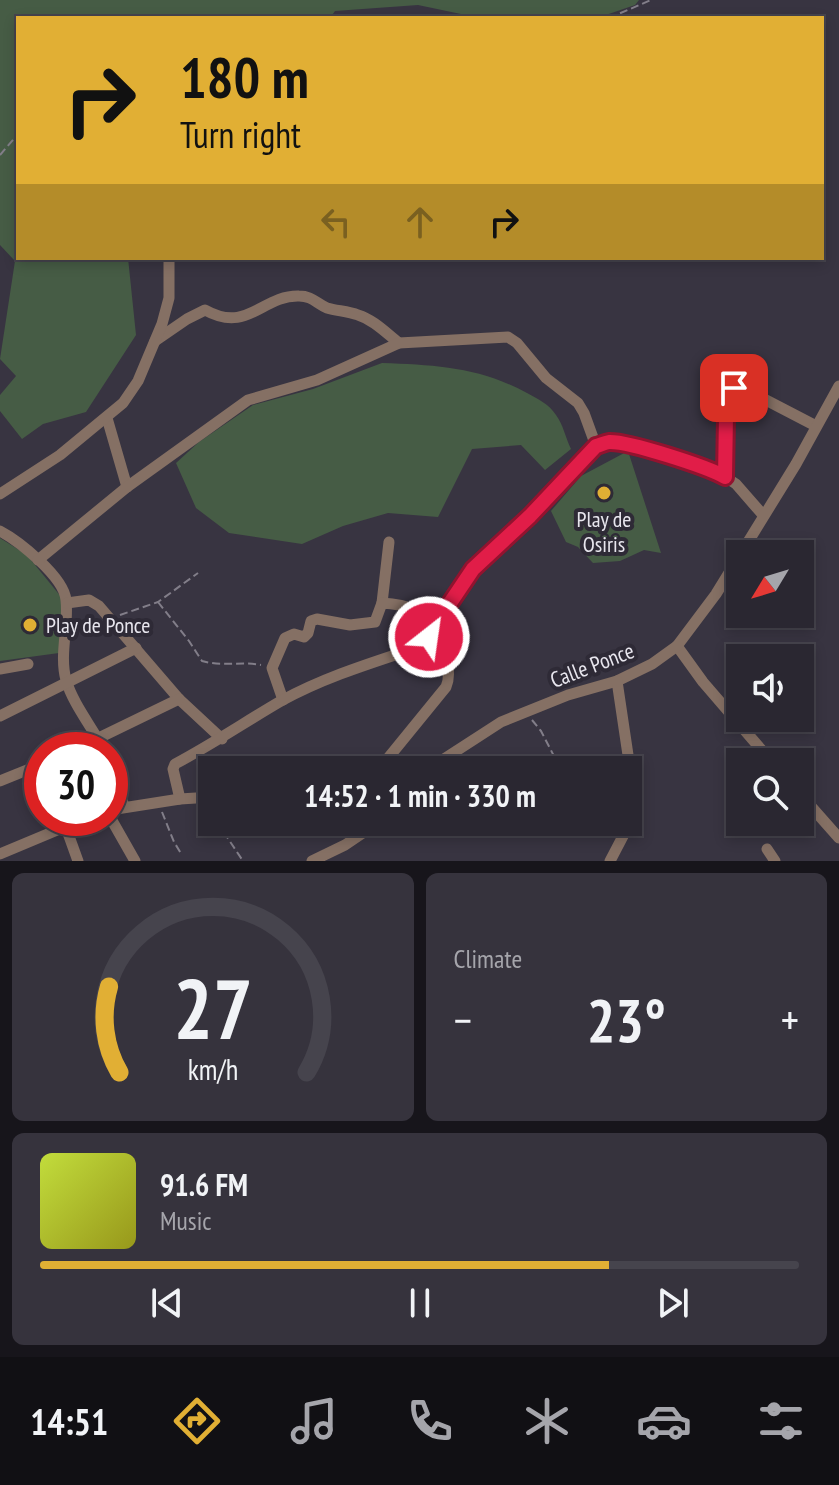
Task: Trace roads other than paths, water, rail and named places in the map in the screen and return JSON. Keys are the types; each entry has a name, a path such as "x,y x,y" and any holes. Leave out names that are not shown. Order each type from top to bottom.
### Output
{"street":[{"path":"0,494 60,455 123,403 138,381 169,298 169,260"},
{"path":"154,341 205,310 223,319 240,317 288,297 298,296 313,297 328,308 359,315 399,343"},
{"path":"38,560 127,487 248,400 317,380 399,343 508,337 517,343 546,378 578,403 596,446"},
{"name":"Calle Ponce","path":"450,756 501,722 568,695 617,681 652,664 677,646 716,594 839,386"},
{"path":"725,477 726,416 734,388 762,398 816,426"},
{"path":"107,418 127,487"},
{"path":"386,756 446,687 450,678 436,640 440,618 473,569 530,516 596,446 610,442 692,463 736,484 763,515"},
{"path":"0,531 20,542 63,589 67,603 64,669 67,682 94,732"},
{"path":"283,700 272,668 285,638 294,634 304,637 311,621 317,619 350,625 375,622 382,603 389,542"},
{"path":"67,603 89,600 111,618 179,699 222,739"},
{"path":"382,603 419,612 430,624 429,637 436,640"},
{"path":"180,799 173,769 175,764 222,739 283,700 345,673 436,640"},
{"path":"677,646 703,682 760,748"},
{"path":"0,716 136,648"},
{"path":"0,669 28,664"},
{"path":"610,861 633,817 635,802 617,681"},
{"path":"123,732 179,699"},
{"path":"0,781 24,771"},
{"path":"128,806 198,798"},
{"path":"814,810 839,838"},
{"path":"0,854 40,836"},
{"path":"69,836 78,861"},
{"path":"121,836 135,861"},
{"path":"312,861 358,836"},
{"path":"767,849 775,861"}],"place":[{"name":"Play de Osiris","path":"604,493"},
{"name":"Play de Ponce","path":"30,625"}]}
